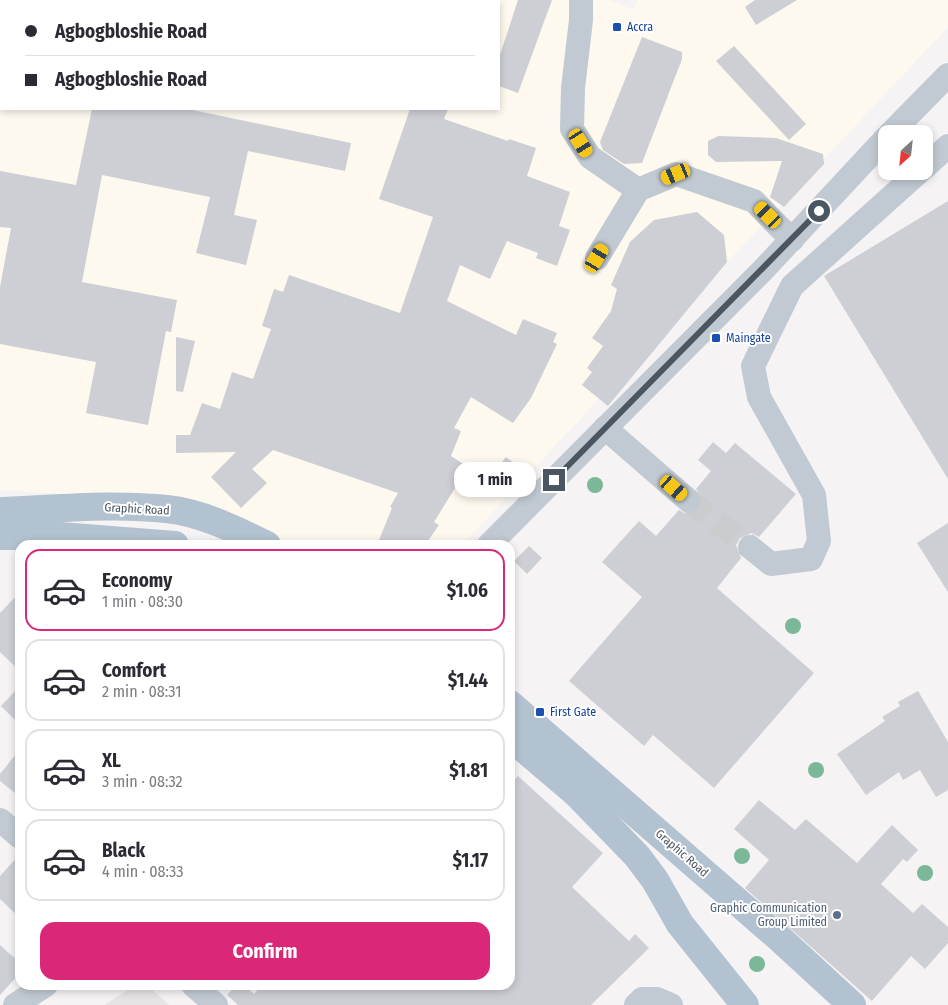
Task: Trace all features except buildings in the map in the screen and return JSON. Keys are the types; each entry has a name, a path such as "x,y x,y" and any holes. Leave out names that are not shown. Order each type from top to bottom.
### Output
{"main road":[{"name":"Graphic Road","path":"0,511 104,507 169,509 223,524 257,540"},
{"path":"0,536 60,536 111,540"},
{"name":"Graphic Road","path":"515,708 778,937 852,1005"},
{"path":"515,741 576,793 637,856 655,880 680,924 745,1005"}],"street":[{"path":"581,0 582,20 573,88 572,129 590,157 638,190"},
{"path":"899,125 948,75"},
{"path":"933,160 948,146"},
{"path":"494,540 792,240 878,147"},
{"path":"597,258 638,190 676,174 724,189 754,201 792,240"},
{"path":"750,547 771,564 811,559 819,541 814,495 759,397 753,366 792,286 910,180"},
{"path":"606,428 688,500"},
{"path":"0,820 15,833"},
{"path":"15,1005 38,990"},
{"path":"199,990 216,1005"},
{"path":"636,1005 642,999 657,999 671,1005"}],"shaded area":[{"path":"500,0 610,0 634,10 637,0 948,0 948,27 467,540 278,540 257,528 158,500 0,490 0,110 500,110"},
{"path":"128,990 152,990 169,1005 104,1005"}],"tunnel":[{"path":"688,500 750,547"}],"place":[{"name":"Accra","path":"617,27"},
{"name":"Maingate","path":"716,338"},
{"name":"First Gate","path":"540,712"},
{"name":"Graphic Communication Group Limited","path":"837,915"}],"route":[{"path":"554,480 763,270 819,211"}]}
